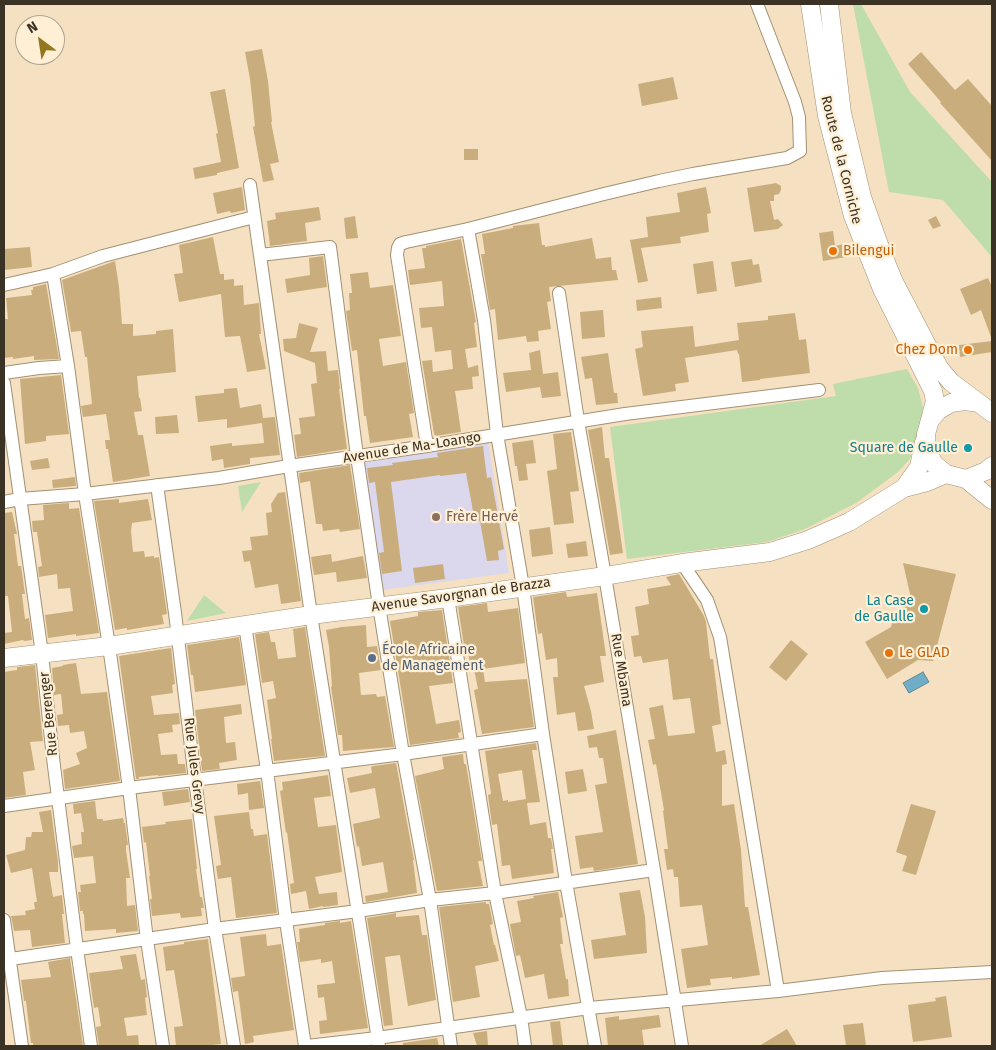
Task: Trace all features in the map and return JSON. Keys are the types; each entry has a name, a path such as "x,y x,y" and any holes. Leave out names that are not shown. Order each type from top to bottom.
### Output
{"main road":[{"name":"Route de la Corniche","path":"810,4 853,216 882,289 933,391 936,401 928,428 927,450 934,464 946,474"},
{"name":"Route de la Corniche","path":"829,4 834,115 882,253 894,282 940,369 951,382 986,408"},
{"name":"Route de la Corniche","path":"928,428 939,410 951,403 965,401 986,408"},
{"name":"Avenue Savorgnan de Brazza","path":"904,488 919,467 928,428"},
{"path":"966,479 986,471 992,466"},
{"name":"Avenue Savorgnan de Brazza","path":"4,658 109,646 311,615 448,598 682,563 770,552 808,540 849,522 904,488 927,482 946,474"},
{"path":"946,474 966,479 992,500"}],"street":[{"path":"427,446 397,255 400,244 659,181 787,158 800,151 799,117 795,102 757,4"},
{"path":"250,185 311,615 378,1042"},
{"path":"4,285 53,274 104,256 254,217"},
{"path":"468,229 484,320 497,434 523,587 566,882 595,1046"},
{"path":"260,255 330,247 357,456 379,606 403,754 430,900 451,1046"},
{"path":"53,274 109,646 129,788 147,940 163,1046"},
{"name":"Rue Mbama","path":"559,293 578,421 682,1046"},
{"path":"4,373 68,366"},
{"name":"Rue Berenger","path":"4,383 42,654 77,949 91,1046"},
{"name":"Avenue de Ma-Loango","path":"4,502 219,478 625,414 819,390"},
{"name":"Rue Jules Grevy","path":"157,485 178,634 215,930 234,1046"},
{"path":"682,563 707,600 720,638 778,991"},
{"path":"448,598 495,892 521,1017 525,1046"},
{"path":"245,625 286,920 306,1046 378,1042 448,1028 589,1008 778,991 882,978 992,972"},
{"path":"4,806 543,734"},
{"path":"7,960 654,870"},
{"path":"4,920 7,960 22,1046"}],"shaded area":[{"name":"Frère Hervé","path":"488,441 509,573 382,590 363,460"}],"green space":[{"path":"853,4 861,4 910,92 992,182 992,257 943,200 889,192"},
{"path":"907,369 918,388 923,408 921,426 910,459 898,472 856,503 805,529 767,542 627,559 610,427 836,396 833,384"},
{"path":"261,482 242,512 238,486"},
{"path":"204,595 226,613 187,621"}],"water":[{"path":"923,672 929,682 909,693 903,683"}],"building":[{"path":"262,49 268,81 271,122 279,162 270,164 274,180 263,182 253,127 255,126 250,79 245,52"},
{"path":"921,52 955,90 968,79 992,106 992,161 908,64"},
{"path":"673,77 678,99 642,106 638,84"},
{"path":"225,89 239,168 195,179 193,168 221,162 216,134 218,133 210,92"},
{"path":"464,149 478,149 478,160 464,160"},
{"path":"776,183 781,186 781,190 779,194 774,195 774,201 770,201 774,220 778,219 783,225 778,229 754,232 747,188"},
{"path":"242,187 245,210 217,214 213,193"},
{"path":"706,187 711,213 707,214 709,232 680,237 681,243 641,248 648,281 638,283 630,240 648,237 646,217 680,212 677,193"},
{"path":"319,207 321,220 305,223 307,241 270,246 267,221 276,219 275,213"},
{"path":"355,216 358,238 346,239 344,218"},
{"path":"936,216 941,226 933,229 928,220"},
{"path":"539,223 542,245 545,245 545,247 592,238 596,259 611,257 612,270 616,270 618,280 549,287 551,301 547,302 551,329 538,331 539,341 527,342 526,336 498,340 495,309 490,310 481,254 485,254 482,234 513,228 513,226"},
{"name":"Bilengui","path":"833,231 835,246 844,244 846,257 823,261 819,233"},
{"path":"213,237 220,274 224,274 224,280 234,279 234,286 243,285 244,305 259,303 261,334 259,334 266,369 247,372 240,336 225,337 221,294 179,302 174,274 183,273 179,245"},
{"path":"461,239 476,322 474,323 477,347 465,349 468,368 478,365 479,376 472,377 473,389 455,391 461,432 436,436 434,434 422,361 432,360 433,372 453,369 451,350 435,352 432,327 421,328 419,308 444,306 442,281 410,285 408,270 425,268 422,248"},
{"path":"30,247 32,267 4,270 4,249"},
{"path":"323,256 327,287 287,293 285,279 310,275 309,258"},
{"path":"752,259 753,265 759,264 762,282 735,287 731,262"},
{"path":"115,261 122,324 133,324 133,336 156,334 156,331 173,329 176,372 137,376 142,411 134,412 138,435 143,435 150,476 113,482 105,440 110,440 106,414 83,417 81,406 92,404 87,357 85,357 81,331 71,332 62,280"},
{"path":"713,261 717,291 697,294 693,264"},
{"path":"368,272 370,288 393,285 401,336 379,339 383,366 406,362 414,413 409,414 413,437 370,443 366,416 364,416 357,350 352,351 346,311 350,310 349,293 352,293 350,274"},
{"path":"988,278 992,287 991,337 981,310 971,315 960,289"},
{"path":"46,284 59,359 34,360 34,356 13,359 13,357 4,358 4,319 8,319 6,298 32,295 31,290 33,290 33,287"},
{"path":"661,297 662,308 637,311 636,300"},
{"path":"603,310 605,337 582,339 580,312"},
{"path":"795,313 799,340 806,339 810,373 742,382 737,350 685,358 689,382 675,384 676,391 643,396 635,349 643,347 641,331 693,326 695,347 739,340 737,323 768,320 768,316"},
{"path":"299,323 318,328 310,352 326,351 328,371 338,370 347,449 297,457 294,435 301,434 299,418 315,416 311,384 317,383 315,363 284,351 283,339 296,338"},
{"path":"992,341 992,352 960,357 959,345"},
{"path":"540,350 543,374 558,372 561,396 542,398 540,387 506,392 503,373 531,370 529,353"},
{"path":"608,353 614,393 617,393 618,403 596,405 592,378 585,379 581,357"},
{"path":"61,375 69,434 46,436 46,441 25,444 20,379"},
{"path":"237,388 240,408 261,404 263,418 275,417 280,455 250,458 250,464 224,468 223,459 212,461 210,446 232,443 232,446 264,443 262,423 227,428 227,419 198,422 195,396 224,393 224,389"},
{"path":"177,415 179,433 156,434 155,417"},
{"path":"602,427 605,458 609,458 623,553 610,555 588,430"},
{"path":"571,432 579,491 570,492 574,523 554,525 547,471 557,469 553,434"},
{"path":"533,440 536,463 526,464 528,480 519,481 512,443"},
{"path":"483,446 487,478 491,477 504,549 498,551 499,560 487,561 480,521 475,522 466,473 440,475 391,482 402,571 382,574 379,553 384,552 375,482 369,483 367,468 438,457 437,453"},
{"path":"48,458 50,468 32,470 30,461"},
{"path":"350,465 360,529 340,532 339,529 323,531 322,524 316,524 310,481 300,483 299,473"},
{"path":"75,477 76,486 53,488 52,480"},
{"path":"285,492 301,601 281,604 278,584 255,588 250,561 244,562 242,551 252,550 250,537 268,535 266,513 272,512 271,504 278,493"},
{"path":"119,499 119,503 148,499 152,520 132,523 133,552 144,551 145,557 159,557 167,614 162,615 164,624 115,630 94,501"},
{"path":"69,503 69,509 79,508 99,633 48,638 45,615 73,611 70,588 58,589 57,574 39,577 38,567 42,566 37,532 33,532 32,521 44,520 43,505"},
{"path":"12,512 17,534 14,534 18,566 21,566 25,594 22,594 25,619 29,618 32,640 4,644 4,633 12,632 8,596 4,596 4,513"},
{"path":"550,527 553,554 532,557 529,530"},
{"path":"586,541 588,556 568,558 566,544"},
{"path":"331,554 332,562 363,556 367,578 337,582 336,572 314,575 311,557"},
{"name":"La Case de Gaulle","path":"903,563 956,574 933,661 918,660 887,679 865,642 891,627 895,612 907,606 910,594"},
{"path":"443,564 445,579 415,583 413,568"},
{"path":"679,574 706,622 710,659 713,659 721,724 712,726 716,752 725,750 727,764 722,765 722,806 734,804 741,850 745,907 748,907 760,975 732,979 732,977 710,979 711,985 687,988 681,949 708,945 702,905 680,907 678,877 674,877 673,869 667,870 664,849 668,849 664,810 656,764 653,765 648,740 655,739 649,708 663,705 668,736 695,733 690,698 673,700 668,659 643,663 641,656 634,657 631,636 639,635 635,607 649,604 647,589 671,585 666,577"},
{"path":"566,592 567,597 597,593 606,656 600,656 604,682 584,686 594,729 578,731 575,712 557,715 553,677 558,677 557,658 546,660 542,633 538,634 533,597"},
{"path":"487,603 488,612 518,608 525,663 483,669 485,682 527,679 534,727 482,734 474,690 478,689 473,664 470,664 468,651 465,652 458,607"},
{"path":"442,610 453,683 429,686 436,724 459,720 461,732 458,733 459,738 410,745 390,621 418,616 418,612"},
{"path":"366,625 367,647 377,646 381,670 359,673 361,695 376,694 377,697 385,696 394,747 343,751 342,735 338,735 331,687 329,647 326,630"},
{"path":"305,627 325,756 274,761 267,700 276,698 273,681 262,683 255,634 269,632 271,642 275,642 278,659 296,657 293,629"},
{"path":"239,637 246,685 195,692 187,645"},
{"path":"791,640 808,654 786,681 769,667"},
{"path":"171,648 175,684 172,685 173,693 151,696 154,715 179,713 180,724 172,725 173,732 158,734 161,755 177,754 178,764 185,764 186,773 139,777 139,779 136,779 119,656"},
{"path":"76,663 81,694 107,692 120,781 65,789 63,770 80,764 76,753 87,748 84,731 70,733 69,725 58,726 57,715 63,714 61,694 54,695 52,668"},
{"path":"35,665 43,741 30,742 35,770 23,772 26,795 4,798 4,672 17,670 17,667"},
{"path":"241,704 242,714 224,717 226,743 235,742 237,760 219,763 220,769 202,771 195,710"},
{"path":"616,730 638,864 594,871 593,867 580,869 575,836 603,832 595,785 607,783 603,758 599,758 597,747 589,748 587,736"},
{"path":"536,743 537,750 532,750 540,802 527,803 530,825 546,822 548,838 551,838 553,849 551,849 554,873 512,879 510,865 502,866 497,824 492,825 488,795 491,794 485,751","holes":["522,770 526,799 503,801 498,774"]},
{"path":"463,754 482,861 478,861 483,886 437,891 415,776 444,769 442,757"},
{"path":"396,763 414,860 417,893 366,902 365,896 388,892 383,862 362,866 353,824 380,818 375,788 350,793 347,778 372,773 371,767 373,766"},
{"path":"583,769 587,791 568,794 565,772"},
{"path":"328,775 331,796 314,798 318,827 336,825 342,872 315,877 319,894 337,892 338,905 309,909 306,891 291,894 290,884 294,883 280,791 283,790 282,782"},
{"path":"260,781 264,808 249,810 248,793 238,795 237,784"},
{"path":"188,789 190,802 164,806 162,792"},
{"path":"95,801 97,819 103,819 103,821 123,818 125,823 128,845 126,845 126,851 130,878 126,878 127,906 135,905 138,931 116,933 116,929 85,931 84,914 83,911 80,911 78,892 81,892 80,885 96,883 93,856 74,858 72,846 82,844 81,832 84,832 81,813 74,814 73,804"},
{"path":"911,804 936,811 916,875 902,871 907,856 896,852"},
{"path":"51,810 58,872 49,872 53,897 62,895 65,943 32,947 30,930 14,931 11,916 26,915 25,911 35,909 34,902 37,902 32,868 11,873 6,855 25,850 26,837 31,837 32,832 43,832 39,812"},
{"path":"249,812 251,829 253,829 254,836 267,834 277,913 236,918 231,877 218,879 216,866 221,865 214,816"},
{"path":"192,819 196,869 200,897 202,897 204,908 201,908 202,916 181,918 180,913 152,916 150,876 146,842 144,843 142,827"},
{"path":"640,890 645,917 647,953 594,959 591,940 626,935 619,893"},
{"path":"558,892 563,917 560,918 563,944 560,944 566,979 568,979 569,996 548,999 544,974 525,978 520,955 516,956 510,924 521,922 517,901"},
{"path":"486,902 486,904 489,904 493,924 490,925 499,961 475,966 480,997 453,1002 439,907"},
{"path":"396,913 396,917 419,915 422,935 427,935 436,1000 408,1006 400,955 385,957 393,1025 384,1026 367,918"},
{"path":"340,921 340,923 351,921 368,1028 320,1034 319,1021 327,1020 324,997 318,998 317,985 335,983 332,961 321,963 321,959 300,962 297,942 300,942 299,929"},
{"path":"266,934 267,946 281,944 294,1030 253,1036 254,1042 245,1044 238,991 233,992 231,978 245,976 240,937"},
{"path":"208,939 221,1044 176,1046 174,1027 183,1026 174,970 166,971 163,947"},
{"path":"136,954 141,980 145,979 147,1015 124,1018 127,1036 138,1035 139,1046 99,1046 96,1027 101,1026 98,1007 94,1008 89,973 123,969 120,956"},
{"path":"70,958 83,1046 33,1046 21,980 51,977 48,962"},
{"path":"946,996 952,1037 913,1042 908,1005 936,1001 935,998"},
{"path":"659,1015 661,1027 642,1030 644,1046 608,1046 605,1018 619,1016 619,1020"},
{"path":"560,1021 563,1045 553,1046 550,1022"},
{"path":"863,1023 866,1046 846,1046 843,1025"},
{"path":"787,1029 797,1046 759,1046"},
{"path":"487,1031 488,1046 477,1046 473,1033"},
{"path":"437,1038 439,1046 403,1046 403,1043"}],"place":[{"name":"Bilengui","path":"833,251"},
{"name":"Chez Dom","path":"968,350"},
{"name":"Square de Gaulle","path":"968,448"},
{"name":"Frère Hervé","path":"436,517"},
{"name":"La Case de Gaulle","path":"924,609"},
{"name":"Le GLAD","path":"889,653"},
{"name":"École Africaine de Management","path":"372,658"}]}
